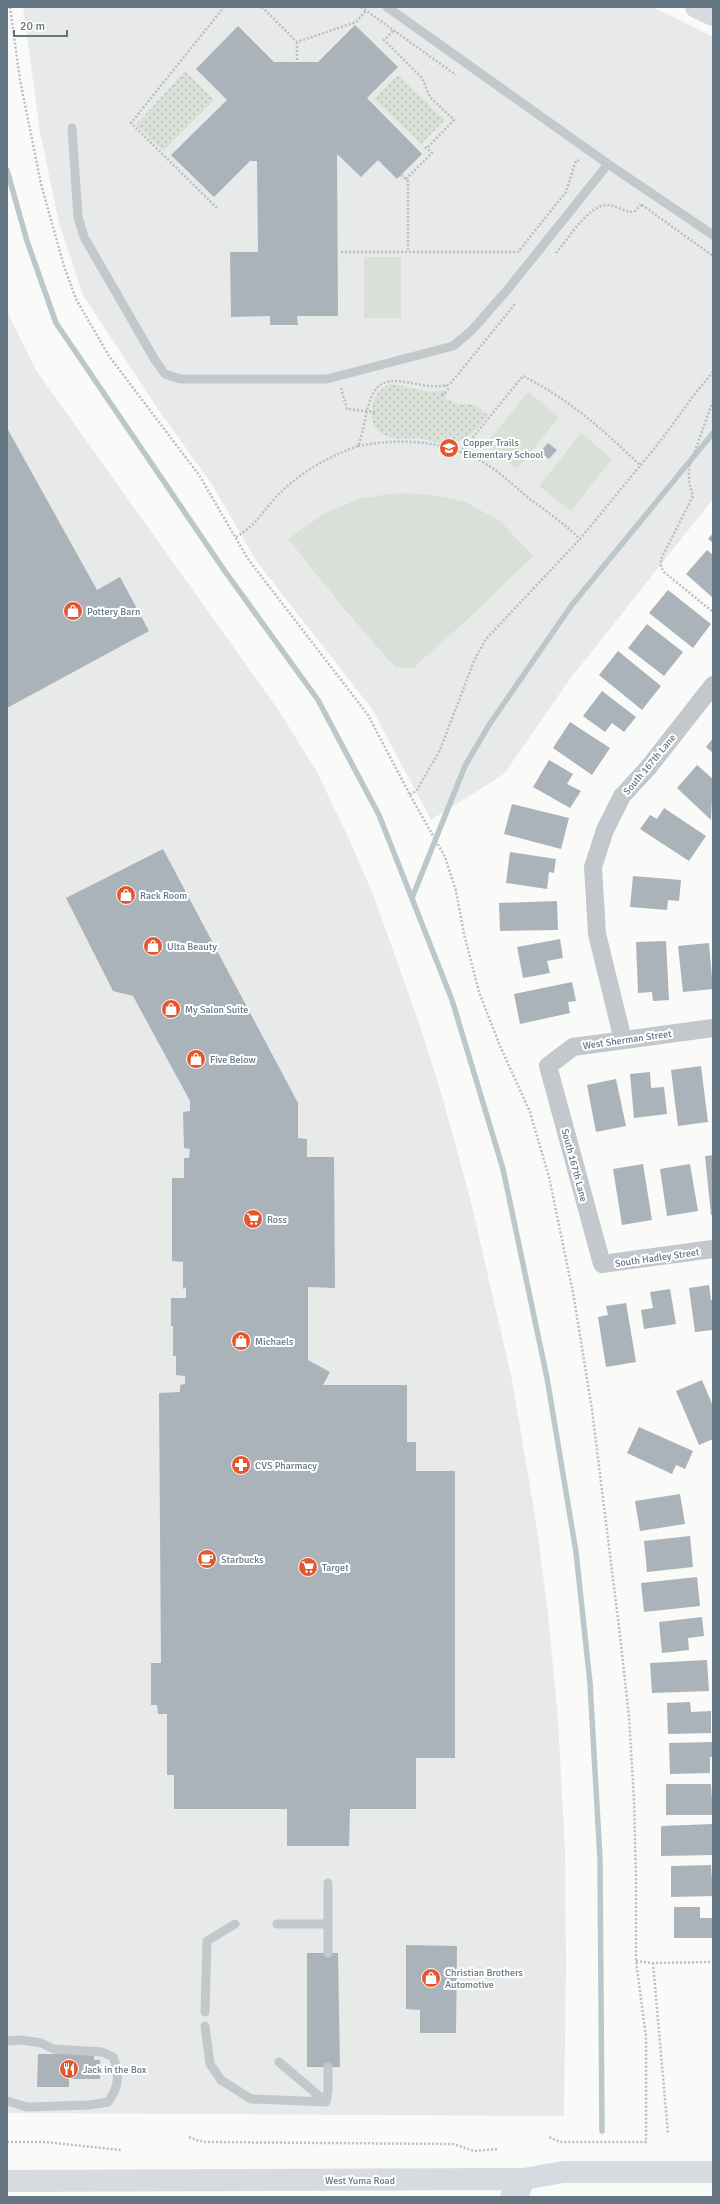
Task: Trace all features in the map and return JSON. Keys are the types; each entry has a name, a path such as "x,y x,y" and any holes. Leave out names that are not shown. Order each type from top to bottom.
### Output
{"main road":[{"path":"696,7 713,15"},
{"name":"West Yuma Road","path":"7,2181 524,2179 563,2172 706,2172"},
{"path":"511,2197 519,2192 524,2179"}],"street":[{"name":"South 167th Lane","path":"623,1040 597,934 593,867 605,830 622,796 648,768 713,685"},
{"name":"West Sherman Street","path":"548,1066 573,1047 713,1028"},
{"name":"South 167th Lane","path":"548,1066 602,1264"},
{"name":"South Hadley Street","path":"602,1264 713,1249"}],"lane":[{"path":"387,7 608,164 713,235"},
{"path":"72,128 78,217 84,237 155,360 166,374 180,379 327,379 453,346 463,339 508,289 608,164"},
{"path":"328,1883 328,1953"},
{"path":"205,2012 207,1941 235,1924"},
{"path":"277,1924 328,1924"},
{"path":"205,2026 210,2064 221,2080 251,2099 326,2102"},
{"path":"7,2041 22,2040 41,2043 54,2049 102,2052 113,2057 118,2069 116,2091 108,2102 89,2105 27,2107 7,2101"},
{"path":"279,2062 326,2102"},
{"path":"326,2102 328,2091 328,2067"}],"path":[{"path":"10,7 20,80 41,184 64,266 76,299 109,356 199,475 248,559 278,600 368,715 410,795 445,857 456,891 464,934 479,992 500,1046 530,1112 549,1177 574,1298 592,1410 629,1717 636,1879 636,1961 646,2037 646,2142 560,2142 549,2138"},
{"path":"217,208 131,122 224,7"},
{"path":"262,7 297,42 297,62"},
{"path":"361,7 462,79"},
{"path":"297,42 356,22 366,11"},
{"path":"393,31 384,40 422,78 430,97 454,120 426,148 432,153 406,179"},
{"path":"571,156 599,175"},
{"path":"342,252 518,252 566,192 577,160"},
{"path":"401,174 408,181 408,252"},
{"path":"635,201 713,256"},
{"path":"553,256 594,209 606,205 630,212 634,211 641,205"},
{"path":"358,446 373,393 378,386 386,382 397,381 434,388 446,385 465,365 519,299"},
{"path":"410,795 418,790 440,750 474,661 486,640 580,539 713,372"},
{"path":"342,376 341,387 347,409 376,412"},
{"path":"460,453 523,376 551,390 570,403 640,465"},
{"path":"442,396 448,389 446,385"},
{"path":"713,401 689,467 689,482 693,496 662,559 662,567 664,572 713,612"},
{"path":"236,537 252,527 274,499 296,478 322,461 358,446 383,442 414,442 450,448 491,468 580,539"},
{"path":"636,1961 653,1963 713,1962"},
{"path":"653,1963 668,2134"},
{"path":"189,2137 205,2142 453,2144 474,2151 499,2149"},
{"path":"7,2142 45,2142 104,2150 121,2150"}],"shaded area":[{"name":"Copper Trails Elementary School","path":"23,7 651,7 713,37 713,499 570,679 504,774 431,820 372,709 257,562 213,486 158,409 83,295 59,223 40,132"},
{"path":"185,71 214,100 163,151 136,125"},
{"path":"398,75 445,120 421,144 374,99"},
{"path":"364,257 401,257 401,318 364,318"},
{"path":"7,311 36,370 279,711 317,772 349,839 374,897 419,1023 442,1096 470,1198 512,1380 535,1515 548,1613 558,1719 565,1850 566,1965 564,2116 7,2113"},
{"path":"391,384 430,392 444,390 448,393 444,398 459,404 473,404 488,415 474,431 456,442 441,443 417,438 397,438 386,436 374,425 372,409 378,394"},
{"path":"528,392 559,417 517,469 486,444"},
{"path":"581,433 612,459 571,511 539,486"},
{"path":"399,493 433,495 465,502 500,521 533,556 469,618 413,668 395,667 346,611 288,539 325,513 362,498"}],"building":[{"path":"355,25 398,67 367,98 422,154 397,179 378,160 361,177 337,154 338,316 297,316 298,325 270,325 270,316 231,317 230,252 258,252 257,161 250,161 214,197 171,155 227,100 196,69 238,26 274,62 318,62"},
{"name":"Pottery Barn","path":"7,428 97,590 120,577 149,631 7,708"},
{"path":"548,443 557,450 549,459 540,452"},
{"path":"713,533 713,543 708,539"},
{"path":"707,550 713,555 713,598 686,574"},
{"path":"668,590 711,624 693,648 649,613"},
{"path":"647,624 683,652 664,676 628,648"},
{"path":"618,651 661,686 642,710 599,675"},
{"path":"602,691 636,717 624,732 612,723 605,732 583,716"},
{"path":"570,722 610,748 592,775 553,748"},
{"path":"713,738 713,753 706,747"},
{"path":"549,760 573,774 567,784 581,791 570,808 533,787"},
{"path":"697,765 713,779 711,820 677,788"},
{"path":"512,804 569,818 561,849 504,834"},
{"path":"664,808 706,836 689,861 640,829 650,815 657,819"},
{"name":"Target","path":"163,849 298,1103 298,1138 307,1139 307,1157 334,1157 335,1288 308,1287 308,1360 330,1372 323,1385 407,1385 407,1442 416,1442 416,1471 455,1471 455,1758 416,1758 416,1809 350,1809 349,1846 287,1846 287,1809 174,1809 174,1775 167,1775 167,1714 158,1714 157,1705 151,1705 151,1663 161,1663 159,1393 180,1392 180,1385 185,1384 185,1376 176,1375 176,1356 173,1356 173,1326 171,1326 171,1298 186,1298 186,1287 183,1289 183,1262 172,1261 172,1178 184,1178 184,1158 189,1158 190,1149 184,1148 183,1112 190,1111 190,1101 133,996 113,991 66,898"},
{"path":"510,852 556,859 554,873 549,872 547,889 506,883"},
{"path":"633,876 681,880 679,901 668,900 667,910 630,907"},
{"path":"557,901 558,930 500,931 499,903"},
{"path":"560,939 563,958 547,961 550,973 523,978 517,947"},
{"path":"666,941 669,1000 653,1001 652,992 638,993 636,942"},
{"path":"709,943 713,989 683,992 678,946"},
{"path":"572,982 576,1001 568,1002 570,1013 520,1024 514,994"},
{"path":"701,1066 708,1122 678,1126 671,1070"},
{"path":"650,1072 651,1088 664,1087 667,1114 634,1118 630,1074"},
{"path":"616,1079 626,1126 596,1132 587,1085"},
{"path":"713,1155 713,1215 711,1215 705,1156"},
{"path":"643,1164 652,1220 622,1225 613,1169"},
{"path":"690,1164 698,1211 667,1216 660,1169"},
{"path":"709,1285 711,1300 713,1300 713,1330 695,1332 689,1288"},
{"path":"670,1289 676,1324 644,1329 641,1310 653,1308 650,1292"},
{"path":"626,1303 636,1362 606,1367 598,1317 608,1315 606,1306"},
{"path":"702,1380 713,1406 713,1439 699,1445 676,1391"},
{"path":"639,1427 693,1451 685,1469 676,1465 672,1474 627,1453"},
{"path":"680,1494 685,1524 640,1531 635,1501"},
{"path":"690,1536 693,1567 647,1572 644,1541"},
{"path":"697,1577 700,1606 644,1612 641,1583"},
{"path":"702,1617 704,1636 688,1638 689,1650 662,1653 659,1622"},
{"path":"707,1660 709,1691 652,1693 650,1663"},
{"path":"690,1702 691,1712 711,1711 711,1733 668,1734 667,1703"},
{"path":"713,1742 713,1757 710,1757 710,1773 670,1774 669,1743"},
{"path":"666,1784 711,1784 713,1815 666,1815"},
{"path":"713,1824 713,1855 661,1856 661,1826"},
{"path":"711,1865 713,1896 671,1897 671,1866"},
{"path":"674,1907 700,1907 700,1918 713,1918 713,1938 674,1938"},
{"name":"Christian Brothers Automotive","path":"406,1945 457,1946 456,2033 420,2033 420,2010 406,2009"},
{"path":"307,1953 338,1953 340,2067 307,2067"},
{"name":"Jack in the Box","path":"38,2054 94,2054 94,2060 100,2060 100,2079 69,2079 69,2087 37,2087"}],"waterway":[{"path":"7,170 27,241 56,323 224,570 318,700 379,815 452,1000 503,1169 547,1378 576,1552 590,1683 600,1859 602,2131"},
{"path":"412,898 465,766 489,725 571,606 713,433"}],"place":[{"name":"Copper Trails Elementary School","path":"449,448"},
{"name":"Pottery Barn","path":"73,611"},
{"name":"Rack Room","path":"126,895"},
{"name":"Ulta Beauty","path":"153,946"},
{"name":"My Salon Suite","path":"171,1009"},
{"name":"Five Below","path":"196,1059"},
{"name":"Ross","path":"253,1219"},
{"name":"Michaels","path":"241,1341"},
{"name":"CVS Pharmacy","path":"241,1465"},
{"name":"Starbucks","path":"207,1559"},
{"name":"Target","path":"308,1567"},
{"name":"Christian Brothers Automotive","path":"431,1978"},
{"name":"Jack in the Box","path":"69,2069"}]}
